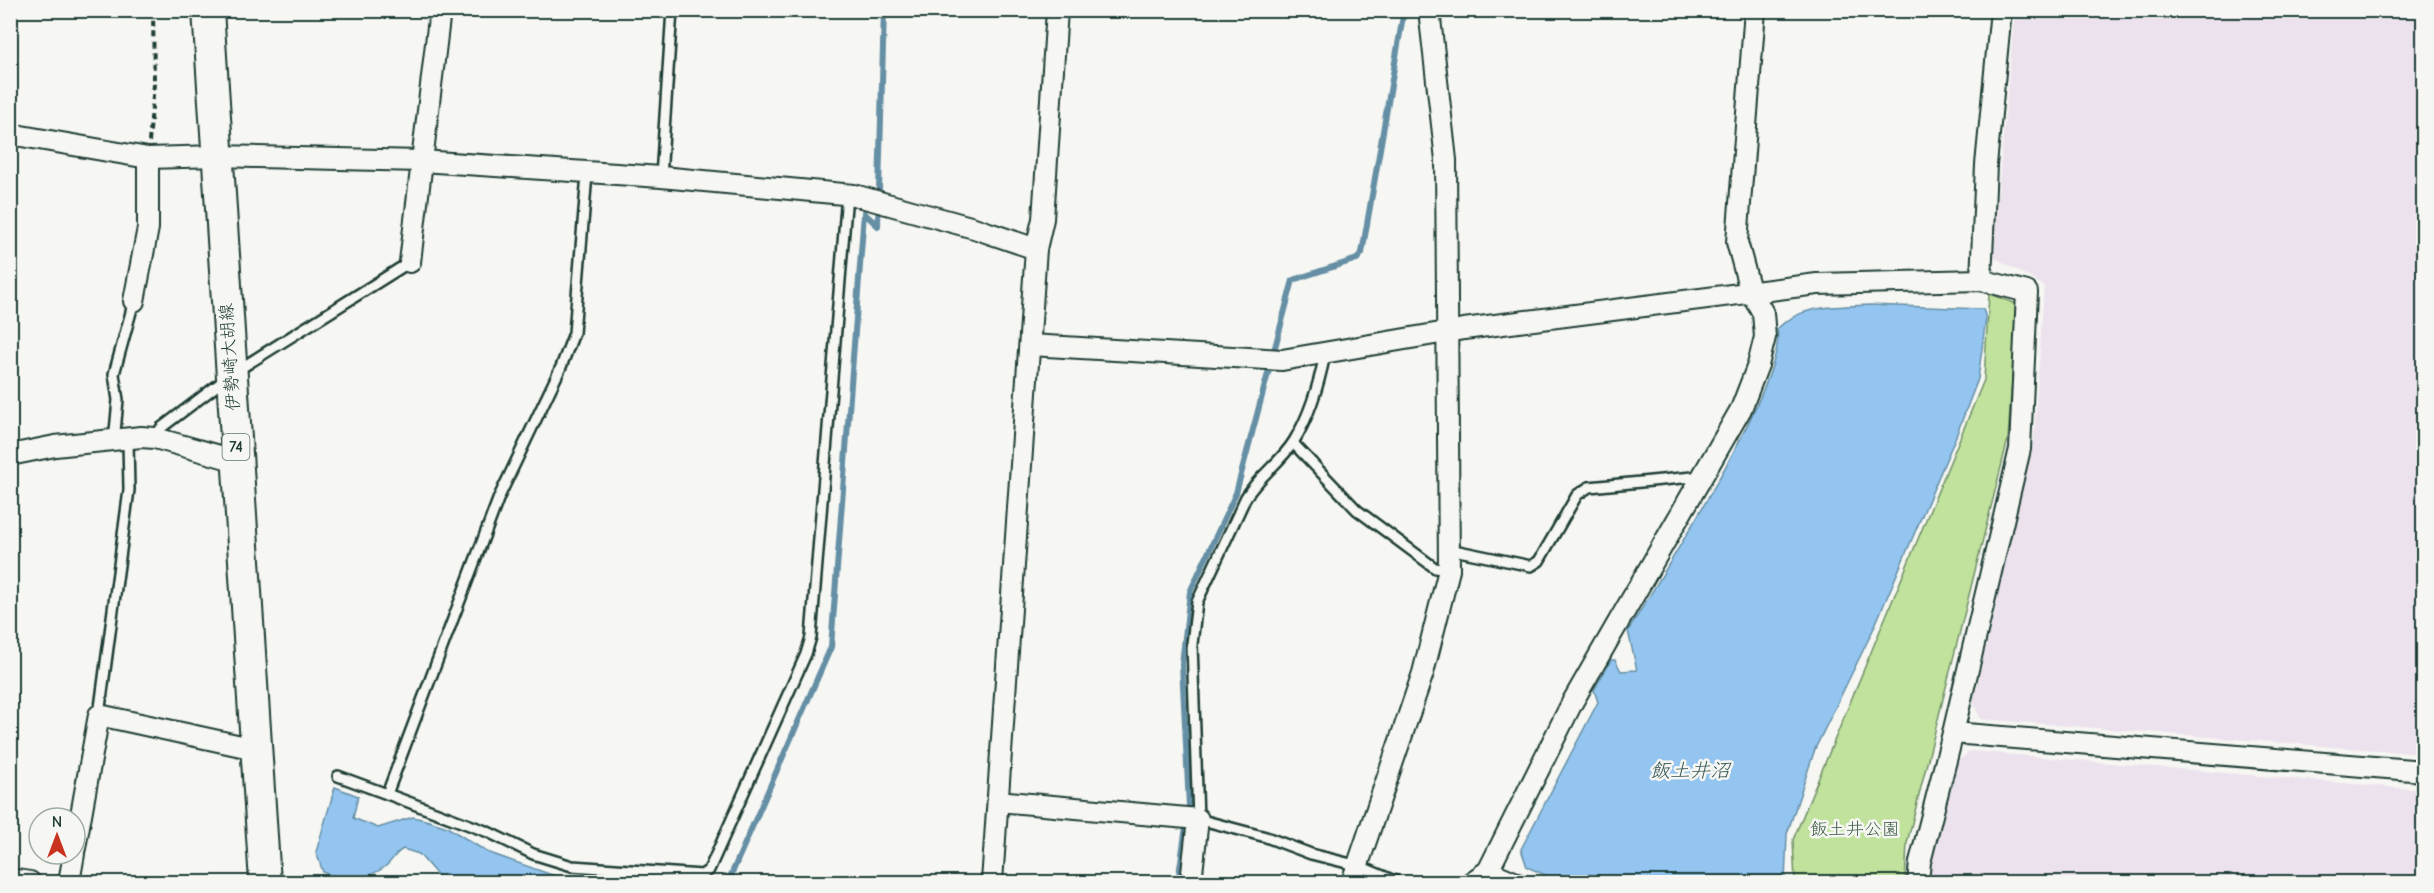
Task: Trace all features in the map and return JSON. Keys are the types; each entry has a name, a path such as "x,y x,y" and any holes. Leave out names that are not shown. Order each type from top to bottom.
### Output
{"main road":[{"name":"伊勢崎大胡線","path":"208,10 265,882"}],"street":[{"path":"410,262 440,10"},
{"path":"992,882 1036,249 1043,219 1057,10"},
{"path":"1355,874 1423,673 1449,570 1446,160 1429,10"},
{"path":"1472,882 1488,870 1573,701 1741,409 1758,365 1764,337 1763,313 1750,290 1737,242 1755,10"},
{"path":"1981,280 1986,165 2001,10"},
{"path":"10,134 148,158 217,156 422,161 587,174 661,177 847,194 871,198 1036,249"},
{"path":"134,301 148,228 148,158"},
{"path":"1030,345 1260,360 1325,354 1464,328 1750,290 1817,284 1981,280 2027,292 2020,449 1920,862 1918,882"},
{"path":"10,454 55,446 155,438 237,461"},
{"path":"83,806 99,716 255,749"},
{"path":"1953,733 2424,771"},
{"path":"998,801 1198,819 1191,882"},
{"path":"69,882 72,866"},
{"path":"1488,870 1514,882"},
{"path":"10,879 30,882"}],"lane":[{"path":"661,177 672,10"},
{"path":"387,794 499,497 561,367 574,333 587,174"},
{"path":"339,776 488,832 533,854 572,866 702,875 709,870 796,679 811,637 847,194"},
{"path":"155,438 161,428 231,375 410,262"},
{"path":"99,716 129,490 114,374 134,301"},
{"path":"1325,354 1319,383 1293,442 1255,482 1246,497 1197,603 1192,644 1198,819 1266,837 1355,874 1397,882"},
{"path":"1293,442 1357,510 1435,568 1449,570"},
{"path":"1449,549 1531,566 1539,561 1577,495 1589,487 1703,476"}],"path":[{"path":"148,158 154,84 153,10"}],"shaded area":[{"path":"2015,10 2423,11 2423,754 1981,719 1973,703 2034,438 2044,286 1992,256"},
{"path":"1971,751 2423,790 2423,882 1930,882 1932,861 1955,763"}],"green space":[{"name":"飯土井公園","path":"1989,294 2017,304 2008,439 1907,843 1905,882 1795,882 1793,840 1984,380"}],"water":[{"name":"飯土井沼","path":"1868,305 1983,309 1986,318 1978,379 1873,630 1815,749 1787,834 1785,882 1561,882 1527,867 1521,849 1598,702 1594,690 1611,660 1615,660 1621,671 1637,670 1628,631 1692,526 1743,433 1763,390 1775,354 1777,329 1797,315 1808,311"},
{"path":"335,787 358,796 353,818 378,828 413,817 429,821 447,827 487,852 572,882 443,882 419,854 403,849 379,871 363,877 339,877 323,872 316,852"}],"waterway":[{"path":"728,882 831,647 864,213 878,226 884,10"},
{"path":"1178,882 1189,806 1182,664 1190,592 1236,493 1293,280 1357,259 1362,253 1404,10"}]}
